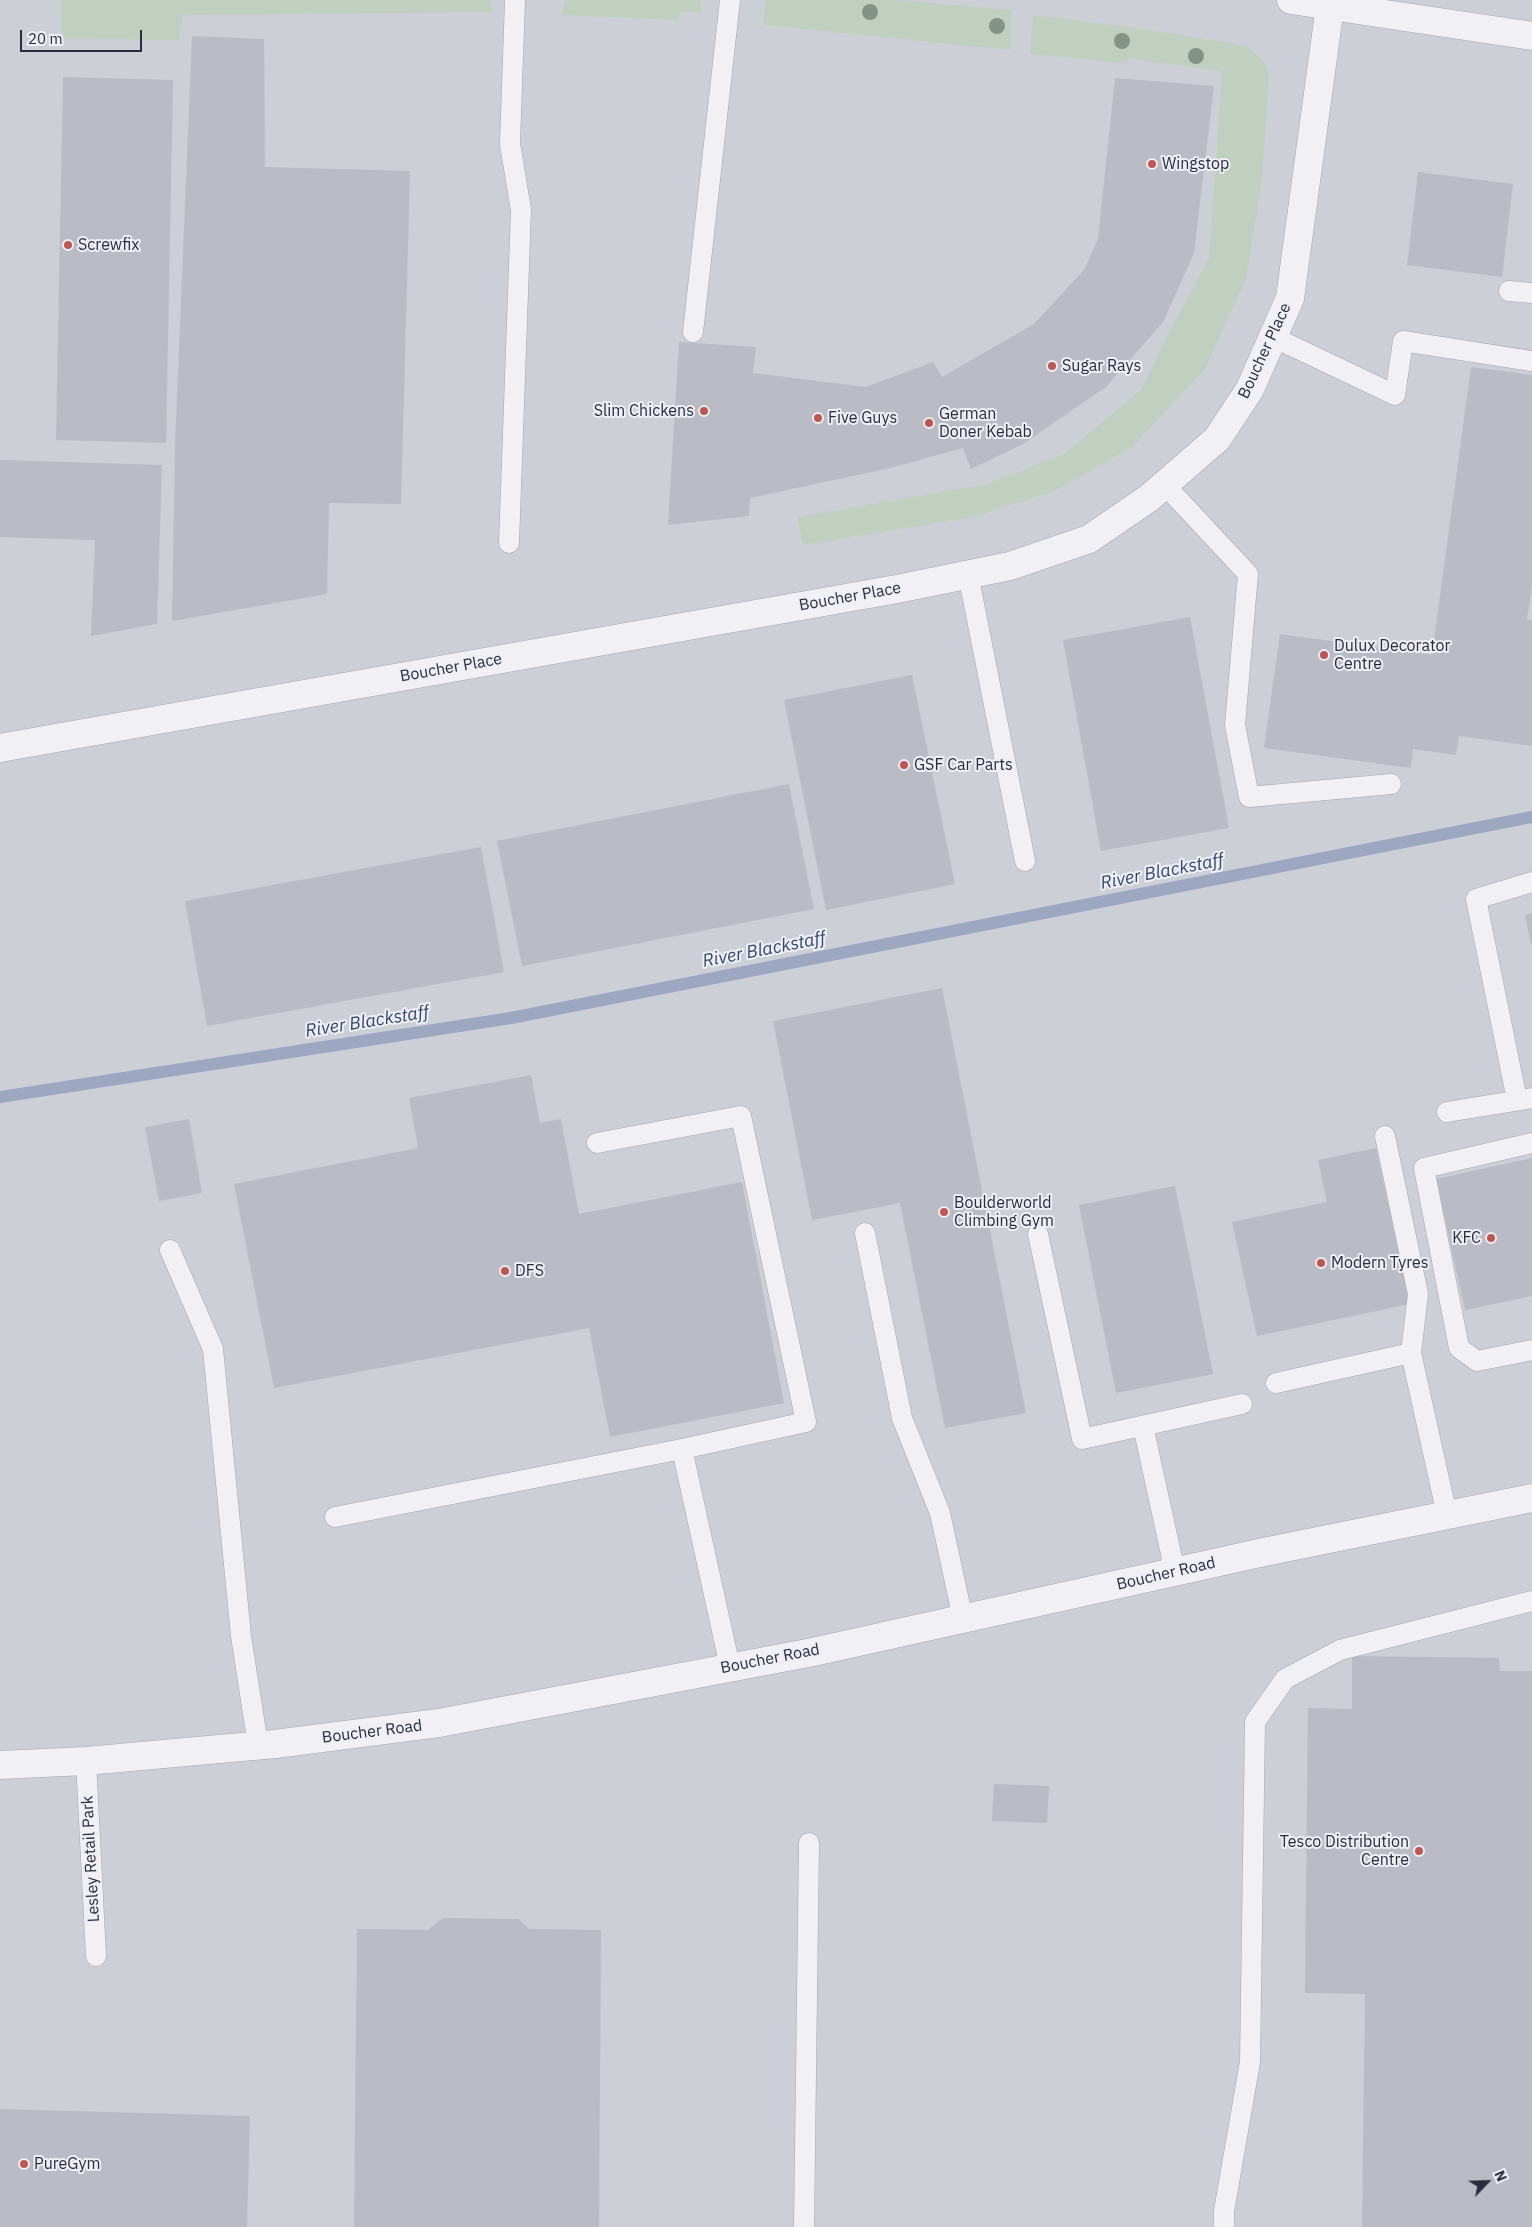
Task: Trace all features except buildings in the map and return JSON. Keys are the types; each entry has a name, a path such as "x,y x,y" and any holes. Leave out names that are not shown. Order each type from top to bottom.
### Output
{"street":[{"path":"1291,0 1532,36"},
{"name":"Boucher Place","path":"0,748 454,668 1010,566 1089,539 1148,498 1218,439 1250,389 1290,298 1330,6"},
{"name":"Boucher Road","path":"0,1765 86,1761 258,1745 439,1723 812,1652 1175,1572 1532,1498"}],"lane":[{"path":"509,543 521,210 510,144 514,0"},
{"path":"693,332 730,0"},
{"path":"1509,291 1532,293"},
{"path":"1273,336 1395,395 1403,341 1532,361"},
{"path":"1164,484 1248,574 1235,725 1249,797 1391,784"},
{"path":"968,574 1025,861"},
{"path":"1447,1112 1524,1099 1476,899 1532,882"},
{"path":"335,1517 682,1449 806,1422 741,1116 597,1143"},
{"path":"1385,1136 1418,1294 1411,1353 1447,1515"},
{"path":"1532,1143 1424,1168 1460,1348 1477,1361 1532,1350"},
{"path":"865,1233 902,1418 940,1513 963,1619"},
{"path":"1038,1234 1082,1439 1242,1404"},
{"path":"170,1250 213,1348 241,1636 258,1745"},
{"path":"1276,1383 1411,1353"},
{"path":"1143,1426 1175,1572"},
{"path":"682,1449 730,1667"},
{"path":"1224,2227 1224,2211 1250,2062 1255,1722 1285,1679 1340,1650 1532,1601"},
{"name":"Lesley Retail Park","path":"86,1761 96,1956"},
{"path":"804,2227 809,1843"}],"shaded area":[{"path":"0,0 1532,0 1532,2227 0,2227"}],"green space":[{"path":"61,0 490,0 493,12 183,15 179,40 62,39"},
{"path":"565,0 700,0 701,12 681,12 677,20 561,15"},
{"path":"766,0 897,0 1011,10 1011,50 763,25"},
{"path":"1033,15 1144,29 1247,46 1264,62 1269,74 1262,179 1246,279 1205,369 1132,447 1055,491 973,517 803,545 797,517 987,484 1064,454 1141,390 1209,258 1222,71 1130,59 1123,63 1030,54"}],"waterway":[{"name":"River Blackstaff","path":"0,1097 511,1018 1532,817"}],"place":[{"name":"Wingstop","path":"1152,164"},
{"name":"Screwfix","path":"68,245"},
{"name":"Sugar Rays","path":"1052,366"},
{"name":"Slim Chickens","path":"704,411"},
{"name":"Five Guys","path":"818,418"},
{"name":"German Doner Kebab","path":"929,423"},
{"name":"Dulux Decorator Centre","path":"1324,655"},
{"name":"GSF Car Parts","path":"904,765"},
{"name":"Boulderworld Climbing Gym","path":"944,1212"},
{"name":"KFC","path":"1491,1238"},
{"name":"Modern Tyres","path":"1321,1263"},
{"name":"DFS","path":"505,1271"},
{"name":"Tesco Distribution Centre","path":"1419,1851"},
{"name":"PureGym","path":"24,2164"}]}
